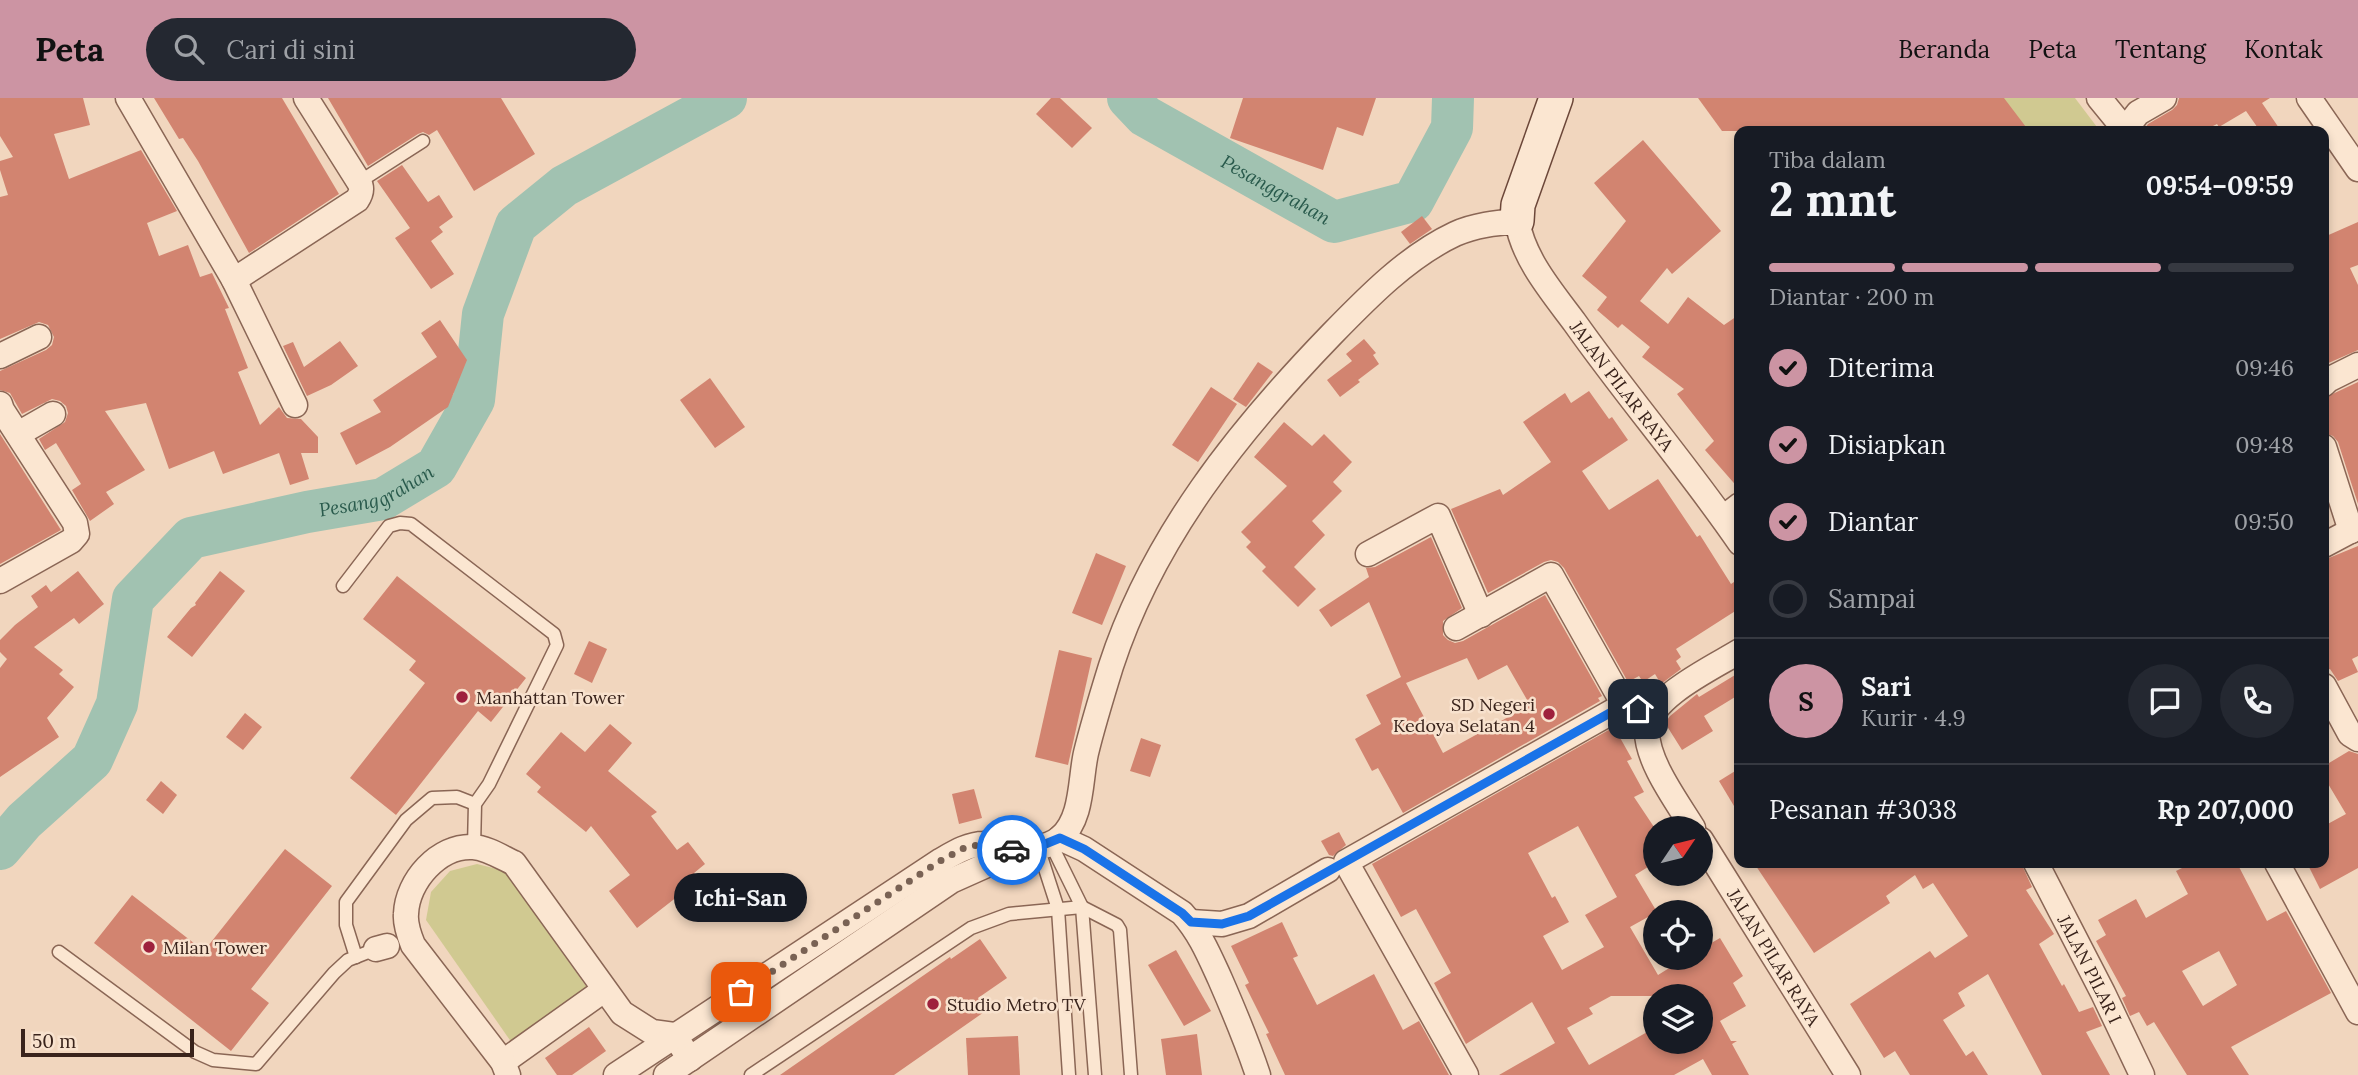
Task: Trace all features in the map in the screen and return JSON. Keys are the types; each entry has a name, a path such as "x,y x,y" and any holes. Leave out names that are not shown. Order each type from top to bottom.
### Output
{"street":[{"path":"128,98 234,280 295,405"},
{"path":"234,280 357,200 362,187 306,98"},
{"path":"1050,842 1074,818 1086,754 1112,665 1134,608 1180,520 1235,442 1284,385 1387,281 1428,250 1455,234 1493,223 1517,221 1518,205 1556,98"},
{"path":"2099,98 2122,126"},
{"path":"2129,126 2138,113 2164,98"},
{"path":"2315,101 2358,169"},
{"name":"JALAN PILAR RAYA","path":"1517,221 1520,237 1541,275 1602,362 1731,511"},
{"path":"0,356 39,337"},
{"path":"2329,380 2358,365"},
{"path":"0,404 75,523 77,534 71,541 0,581"},
{"path":"18,434 53,414"},
{"path":"2329,460 2355,529 2329,542"},
{"path":"1368,554 1438,516 1481,615"},
{"path":"1456,628 1551,575 1624,705"},
{"path":"1686,816 1650,750 1647,729 1653,713 1667,697 1734,655"},
{"path":"2329,696 2350,734 2358,738"},
{"path":"1191,922 1222,924 1249,916 1624,705 1653,713"},
{"path":"666,1075 951,881 989,864 1010,850 1050,842 1084,849 1182,913 1191,922 1203,942 1241,1027 1258,1075"},
{"path":"616,1075 940,861 964,848 986,843 1010,850"},
{"path":"604,990 505,1069 413,945 405,914 409,895 419,875 439,858 457,849 474,847 514,863 622,1013 652,1032 674,1035 690,1059"},
{"name":"JALAN PILAR RAYA","path":"1713,859 1848,1075"},
{"path":"1337,866 1466,1075"},
{"name":"JALAN PILAR I","path":"2039,868 2104,993 2142,1075"},
{"path":"2280,868 2358,1012"}],"lane":[{"path":"359,182 423,141"},
{"path":"343,586 389,526 411,524 554,634 557,645 489,783 475,804 474,847"},
{"path":"373,951 345,925 346,902 407,820 432,799 457,797 475,804"},
{"path":"1050,842 1082,907 1094,1075"},
{"path":"1050,842 1058,909 1069,1075"},
{"path":"751,1075 971,928 1009,914 1082,907 1117,925 1120,930 1131,1075"},
{"path":"256,1064 348,960 373,951 413,945"},
{"path":"59,952 195,1052 213,1060 256,1064 264,1075"}],"shaded area":[{"path":"1802,98 2075,98 2096,126 1763,126"},
{"path":"477,864 505,871 588,989 512,1043 426,920 431,892 450,871"}],"building":[{"path":"0,98 83,98 90,125 54,134 69,179 141,150 177,211 147,223 159,256 188,245 200,277 212,273 229,308 225,309 248,368 238,372 260,425 279,407 287,418 301,419 318,437 318,453 301,453 309,479 290,485 279,453 223,474 214,451 169,469 146,403 105,411 145,470 106,492 114,504 90,521 72,490 81,484 56,443 45,450 39,439 65,422 68,413 66,406 52,399 22,414 10,393 0,390 0,371 46,350 52,345 54,337 48,325 39,322 0,339 0,197 8,195 0,161 13,157 0,136"},
{"path":"154,98 282,98 339,194 249,253 198,161 183,138 179,139"},
{"path":"328,98 501,98 535,154 474,191 437,130 429,135 423,132 418,134 368,166"},
{"path":"1051,98 1060,98 1092,128 1072,148 1036,114"},
{"path":"1243,98 1376,98 1363,136 1337,127 1323,170 1230,138"},
{"path":"1698,98 2004,98 2025,126 1734,126 1734,131 1722,131"},
{"path":"2179,98 2270,98 2262,103 2278,126 2256,126 2246,111 2221,126 2147,126 2177,105"},
{"path":"1643,140 1721,231 1672,274 1667,268 1640,301 1668,324 1688,297 1724,325 1734,318 1734,483 1705,450 1714,441 1677,394 1684,389 1642,357 1650,347 1622,324 1618,328 1597,310 1607,297 1582,276 1626,221 1594,183"},
{"path":"402,165 428,202 439,195 453,217 439,227 443,232 431,241 454,274 431,289 395,238 410,228 377,181"},
{"path":"1422,216 1432,229 1410,244 1401,232"},
{"path":"2358,222 2358,265 2350,268 2358,285 2358,350 2329,363 2329,235"},
{"path":"440,320 467,360 448,407 390,447 356,465 340,433 381,412 373,400 437,357 421,333"},
{"path":"1364,339 1376,353 1373,355 1379,364 1340,397 1327,380 1352,361 1346,354"},
{"path":"340,341 358,366 331,385 307,396 283,346 293,342 304,367"},
{"path":"1258,362 1273,372 1246,407 1233,399"},
{"path":"710,378 745,427 715,448 680,400"},
{"path":"2358,382 2358,504 2338,442 2329,435 2329,396"},
{"path":"1211,387 1237,404 1198,462 1172,445"},
{"path":"1589,391 1628,440 1582,471 1609,510 1658,479 1697,537 1700,535 1731,584 1734,582 1734,612 1676,649 1681,657 1676,661 1681,669 1661,684 1655,674 1643,682 1639,676 1628,682 1564,568 1558,562 1544,562 1488,593 1451,509 1500,489 1503,495 1551,462 1523,422 1565,393 1571,403"},
{"path":"1284,422 1312,446 1324,434 1352,462 1333,482 1342,491 1312,521 1325,535 1294,567 1316,589 1298,607 1262,571 1266,567 1246,547 1251,542 1241,532 1287,486 1254,457"},
{"path":"0,434 61,530 0,564"},
{"path":"1431,537 1462,608 1443,621 1443,635 1455,643 1545,595 1602,696 1598,698 1600,701 1403,813 1378,768 1372,771 1355,739 1381,724 1366,695 1401,677 1369,602 1331,627 1319,610 1369,577 1366,568 1375,567","holes":["1467,658 1478,680 1507,665 1530,705 1443,753 1406,683"]},
{"path":"2358,546 2358,656 2352,659 2358,672 2338,681 2329,669 2329,558"},
{"path":"1096,553 1126,566 1102,625 1072,613"},
{"path":"78,571 104,604 79,624 74,618 34,647 63,670 59,674 74,687 47,718 59,737 0,777 0,668 7,659 0,652 0,640 38,607 31,596 46,585 51,592"},
{"path":"220,571 245,591 192,657 167,637 196,605"},
{"name":"Manhattan Tower","path":"397,576 526,678 491,722 478,711 396,815 350,778 425,683 409,670 416,661 363,619"},
{"path":"589,641 607,649 592,683 574,674"},
{"path":"1059,650 1092,658 1068,765 1035,757"},
{"path":"1734,676 1734,698 1704,716 1713,731 1682,750 1665,723 1697,694 1699,697"},
{"path":"245,713 262,727 243,750 226,737"},
{"path":"610,724 632,743 608,771 657,812 651,816 677,850 688,842 705,864 694,873 700,879 637,928 609,891 630,875 591,826 586,832 537,792 541,787 526,774 561,732 585,752"},
{"path":"1614,727 1632,759 1627,761 1644,792 1634,797 1647,816 1643,816 1643,870 1635,875 1650,900 1643,900 1643,920 1630,927 1643,949 1643,970 1655,970 1658,975 1666,970 1713,970 1713,942 1720,938 1743,976 1733,983 1746,1006 1720,1021 1731,1041 1737,1041 1732,1044 1749,1075 1712,1075 1703,1059 1674,1075 1499,1075 1555,1043 1532,1002 1466,1044 1434,983 1451,973 1416,909 1401,917 1372,864","holes":["1578,826 1617,897 1585,915 1604,947 1562,970 1543,936 1569,922 1555,896 1552,898 1528,853"]},
{"path":"1141,738 1161,745 1150,777 1130,771"},
{"path":"2349,751 2358,754 2358,868 2320,889 2310,868 2329,868 2329,823 2346,814 2329,785 2329,763"},
{"path":"1734,772 1734,806 1719,781"},
{"path":"161,781 177,795 163,814 146,800"},
{"path":"974,789 982,818 959,824 952,794"},
{"path":"1339,832 1346,845 1333,856 1329,855 1321,841"},
{"name":"Milan Tower","path":"285,849 332,886 251,989 269,1003 231,1051 94,943 132,895 204,951"},
{"path":"1757,868 2023,868 2032,887 2026,890 2054,934 2039,944 2079,1012 2093,1007 2102,1026 2086,1032 2110,1075 2042,1075 1988,974 1958,993 1965,1006 1943,1020 1966,1056 1973,1051 1988,1075 1910,1075 1895,1051 1884,1058 1850,1004 1930,951 1935,958 1968,936 1933,883 1923,889 1915,875 1886,896 1890,903 1814,953"},
{"path":"2182,868 2240,868 2267,921 2286,911 2331,993 2231,1047 2249,1075 2187,1075 2154,1022 2147,1026 2139,1012 2130,1016 2122,998 2126,996 2096,941 2106,935 2098,920 2136,899 2146,918 2188,894 2176,871","holes":["2219,951 2237,985 2203,1006 2182,971"]},
{"path":"1282,922 1298,956 1293,958 1317,1005 1374,974 1403,1030 1419,1021 1449,1075 1285,1075 1266,1034 1269,1033 1245,985 1249,983 1231,946"},
{"name":"Studio Metro TV","path":"980,939 1007,978 978,998 987,1010 894,1075 780,1075 950,957 951,959"},
{"path":"1176,950 1211,1011 1184,1026 1148,965"},
{"path":"589,1027 606,1051 572,1075 557,1075 545,1058"},
{"path":"1197,1034 1202,1075 1166,1075 1161,1039"},
{"path":"1018,1036 1020,1075 968,1075 966,1038"}],"waterway":[{"name":"Pesanggrahan","path":"0,849 24,821 92,760 117,704 133,599 191,538 307,512 383,499 436,467 474,400 483,314 516,225 564,186 726,98"},
{"name":"Pesanggrahan","path":"1128,98 1145,116 1334,222 1413,201 1452,128 1453,98"}],"way so far":[{"path":"741,992 964,848 986,843 1012,850"}],"place":[{"name":"Manhattan Tower","path":"462,697"},
{"name":"SD Negeri Kedoya Selatan 4","path":"1549,714"},
{"name":"Milan Tower","path":"149,947"},
{"name":"Ichi-San","path":"741,992"},
{"name":"Studio Metro TV","path":"933,1004"}],"route":[{"path":"1012,850 1038,847 1060,838 1084,849 1182,913 1191,922 1222,924 1249,916 1624,705 1638,709"}]}
